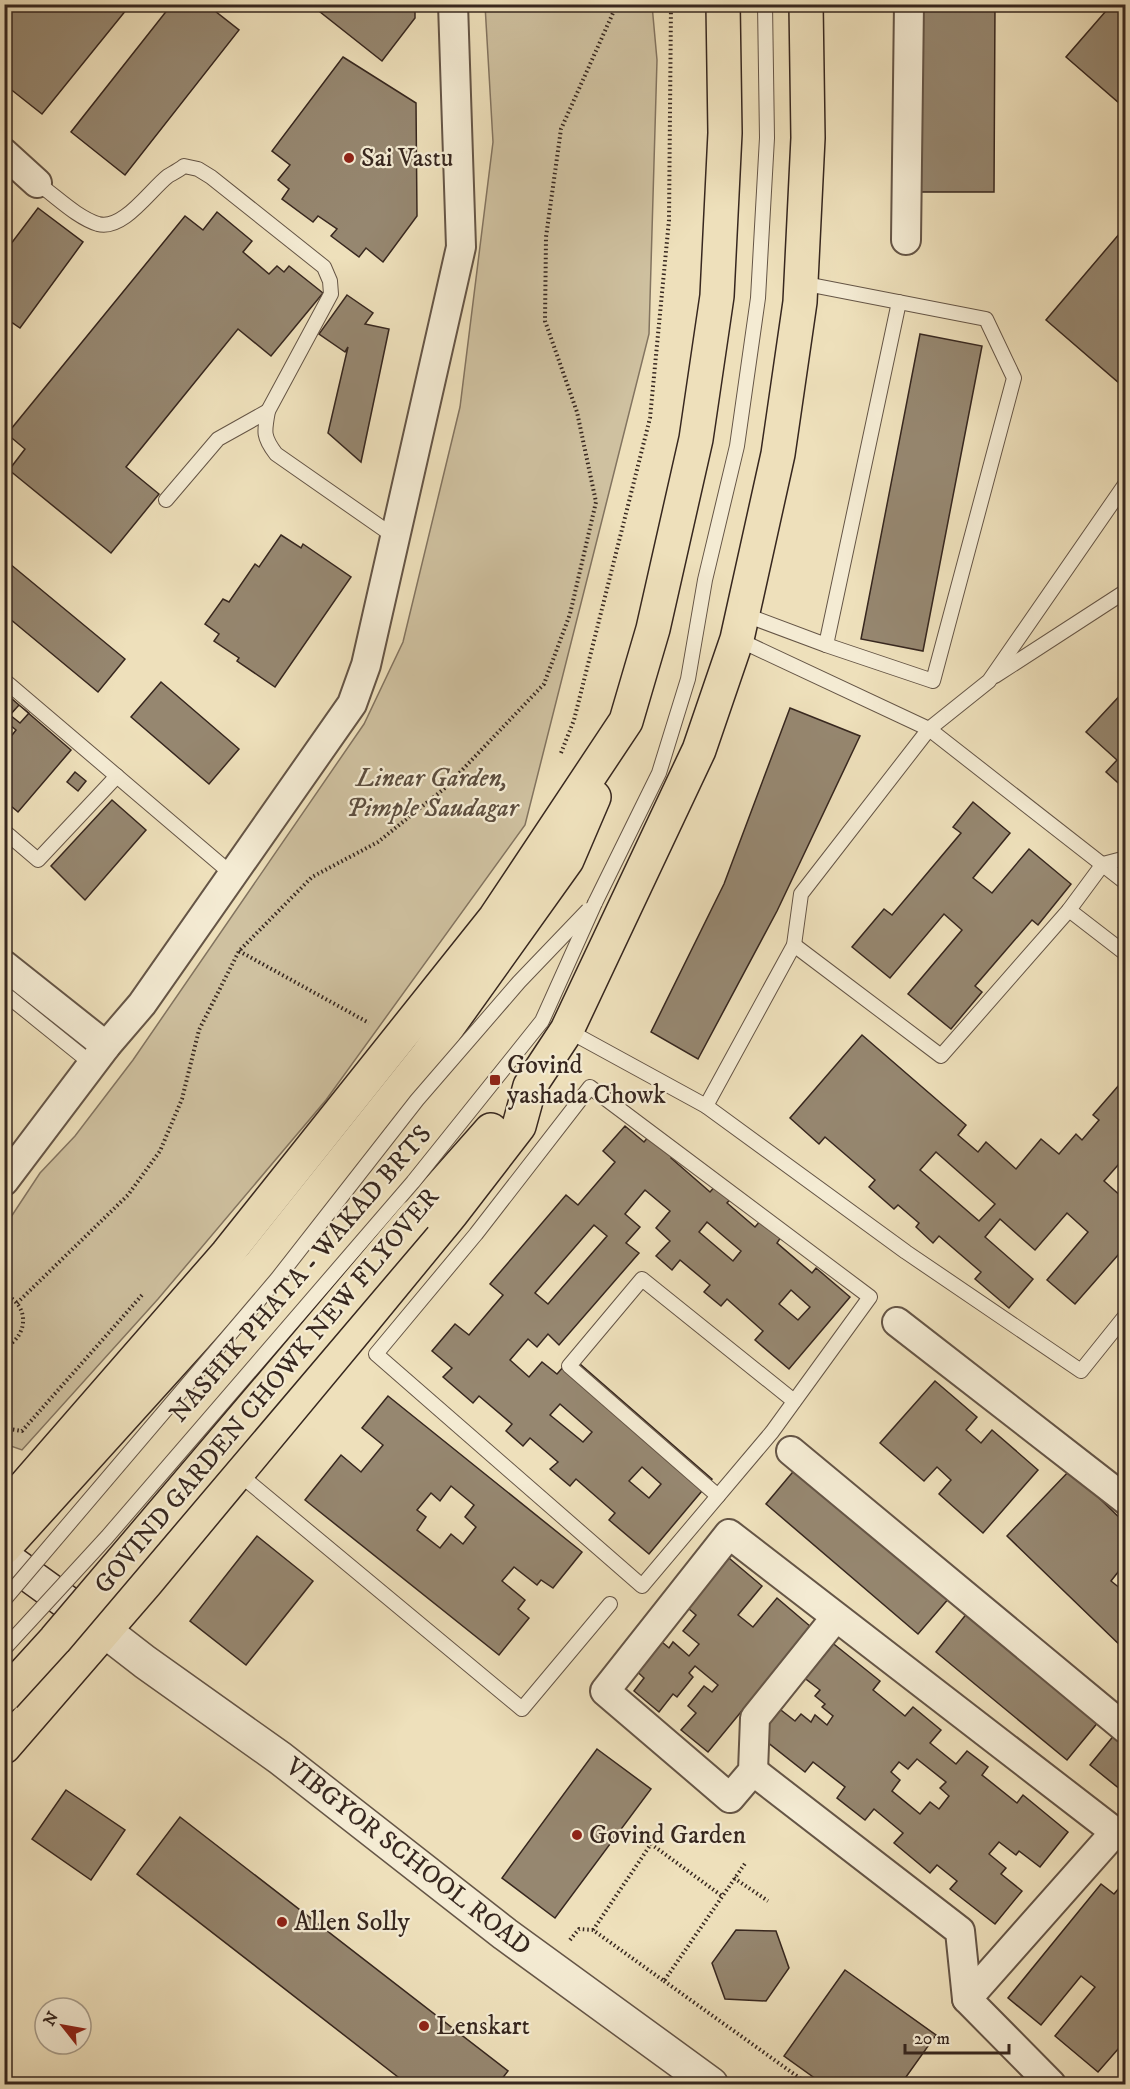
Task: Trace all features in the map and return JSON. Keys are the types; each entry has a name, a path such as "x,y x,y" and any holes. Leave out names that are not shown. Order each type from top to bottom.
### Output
{"main road":[{"path":"4,1548 261,1264 427,1056 567,860 626,721 653,629 696,439 717,296 725,133 723,4"},
{"path":"4,1747 238,1473 464,1224 519,1126 530,1086 567,1030 699,750 740,626 778,454 800,302 808,138 806,4"},
{"path":"9,1498 227,1254 495,918 626,721"},
{"name":"GOVIND GARDEN CHOWK NEW FLYOVER","path":"4,1696 55,1640 415,1216 530,1086"}],"street":[{"path":"4,1181 99,1055 142,1004 352,704 366,665 461,247 453,4"},
{"path":"906,240 909,4"},
{"path":"4,153 37,183"},
{"path":"4,965 99,1055"},
{"path":"897,1322 1125,1500"},
{"path":"791,1451 1125,1729"},
{"path":"836,1617 755,1718 753,1771 730,1798 605,1691 729,1534 1115,1832 967,1999"},
{"name":"VIBGYOR SCHOOL ROAD","path":"4,1557 145,1662 280,1758 505,1934 711,2085"},
{"path":"753,1771 960,1931 967,1999 1051,2085"}],"lane":[{"name":"NASHIK PHATA - WAKAD BRTS","path":"4,1649 107,1537 414,1182 542,1021 595,903 659,772 688,679 705,580 737,446 758,298 766,138 765,4"},
{"path":"37,183 84,217 100,224 113,223 129,214 168,177 184,166 198,169 324,267 330,280 331,294 268,411 265,426 266,440 276,454 395,537"},
{"path":"740,626 826,645 933,681 1014,378 986,319 801,283"},
{"path":"826,645 899,302"},
{"path":"166,500 218,439 268,411"},
{"path":"989,681 1125,483"},
{"path":"706,1106 794,945 801,894 929,729 989,681 1125,591"},
{"path":"740,626 929,729 1125,884"},
{"path":"4,680 233,875"},
{"path":"4,831 38,860 117,776"},
{"path":"794,945 941,1056 1069,910 1102,864 1125,858"},
{"name":"NASHIK PHATA - WAKAD BRTS","path":"4,1600 277,1279 417,1100 519,982 595,903"},
{"path":"1069,910 1125,954"},
{"path":"4,993 99,1055"},
{"path":"567,1030 706,1106 906,1252 1081,1371 1125,1315"},
{"path":"590,1087 870,1297 772,1432 642,1586 376,1354 464,1224 590,1087"},
{"path":"718,1496 569,1366 642,1280 794,1401"},
{"path":"238,1473 522,1709 610,1604"}],"path":[{"path":"17,1303 128,1195 160,1151 182,1098 199,1030 239,951 312,878 378,843 445,788 544,684 570,614 596,502 577,412 545,321 546,237 561,129 617,4"},
{"path":"558,759 574,720 650,418 669,220 671,4"},
{"path":"239,951 375,1027"},
{"path":"4,1428 22,1431 148,1288"},
{"path":"4,1294 17,1303 23,1311 23,1329 12,1344 4,1348"},
{"path":"593,1930 651,1844 722,1896"},
{"path":"664,1981 746,1862"},
{"path":"734,1878 768,1901"},
{"path":"568,1943 579,1929 593,1930 808,2085"}],"green space":[{"name":"Linear Garden, Pimple Saudagar","path":"485,5 652,5 657,60 649,334 525,825 326,1100 158,1299 22,1450 5,1444 5,1226 40,1173 75,1136 133,1060 364,724 403,642 460,407 493,142"}],"building":[{"path":"4,4 131,4 42,114 4,84"},
{"path":"172,4 206,4 239,30 125,175 71,132"},
{"path":"310,4 415,4 415,18 382,61"},
{"path":"918,4 995,4 994,192 917,192"},
{"path":"1112,4 1126,4 1126,109 1066,57"},
{"name":"Sai Vastu","path":"343,57 416,103 417,216 383,262 366,248 359,257 331,236 337,229 318,216 313,222 282,199 289,189 278,180 290,165 272,151"},
{"path":"38,208 83,242 20,328 4,317 4,253"},
{"path":"217,212 252,241 243,252 269,274 277,266 284,272 289,266 323,293 271,356 238,329 126,467 159,494 111,553 9,470 25,449 7,434 185,216 203,230"},
{"path":"1126,226 1126,389 1046,320"},
{"path":"347,295 373,313 365,324 389,329 361,462 328,433 348,347 345,352 319,334"},
{"path":"920,334 982,346 923,651 861,639"},
{"path":"281,535 301,548 303,544 351,577 275,687 237,661 239,658 214,641 219,634 205,624 223,599 229,602 255,564 259,567"},
{"path":"4,559 125,659 98,692 4,614"},
{"path":"161,682 239,749 209,784 131,717"},
{"path":"1126,689 1126,790 1106,772 1117,760 1086,732"},
{"path":"4,692 19,705 10,715 20,723 29,713 71,750 18,812 4,800 4,735 9,739 16,730 4,720"},
{"path":"790,708 860,736 777,911 698,1059 651,1032 724,884"},
{"path":"75,772 86,781 78,791 67,782"},
{"path":"112,800 146,830 85,900 51,866"},
{"path":"973,802 1010,833 973,878 992,893 1029,849 1071,884 1038,925 1032,920 975,986 982,992 951,1029 908,994 962,930 944,914 890,978 852,947 884,909 892,915 961,833 953,827"},
{"path":"862,1035 966,1125 958,1135 978,1152 986,1142 1016,1169 1041,1139 1059,1154 1076,1134 1082,1140 1099,1120 1093,1115 1126,1077 1126,1156 1104,1181 1123,1198 1126,1195 1126,1246 1075,1304 1047,1280 1088,1232 1067,1213 1035,1250 1000,1219 985,1237 1033,1279 1009,1308 975,1279 981,1272 939,1236 933,1243 916,1227 919,1223 898,1205 894,1209 869,1187 875,1180 825,1137 819,1144 790,1118","holes":["936,1152 995,1204 979,1221 920,1170"]},
{"path":"625,1126 644,1142 655,1129 679,1150 671,1158 710,1192 718,1183 733,1196 727,1203 755,1227 761,1220 781,1237 777,1243 812,1273 816,1268 850,1297 789,1369 755,1340 763,1331 727,1299 721,1306 704,1292 710,1285 680,1260 672,1270 656,1256 670,1241 656,1228 670,1211 645,1190 625,1214 640,1227 626,1243 639,1253 559,1345 548,1334 537,1347 528,1339 510,1360 529,1377 542,1362 557,1374 572,1357 712,1479 649,1554 609,1520 615,1513 576,1479 570,1486 550,1469 558,1462 530,1438 523,1446 506,1431 512,1424 479,1396 473,1403 443,1377 452,1368 432,1351 455,1324 469,1335 503,1295 490,1284 566,1195 578,1205 615,1162 603,1151","holes":["707,1222 741,1251 733,1261 699,1232","594,1225 607,1236 548,1304 535,1293","791,1290 810,1307 798,1320 779,1304","560,1404 592,1432 583,1442 550,1415","642,1467 661,1484 649,1498 629,1481"]},
{"path":"935,1381 977,1417 966,1430 981,1443 992,1430 1038,1470 983,1533 939,1494 951,1480 937,1467 924,1481 880,1443"},
{"path":"388,1396 582,1552 553,1588 541,1580 537,1585 514,1567 502,1581 525,1600 518,1609 529,1618 499,1655 305,1500 341,1455 361,1472 383,1445 362,1428","holes":["451,1486 474,1505 465,1517 476,1527 463,1544 451,1534 440,1548 417,1530 426,1517 417,1510 431,1493 440,1501"]},
{"path":"797,1467 950,1597 918,1634 766,1504"},
{"path":"1070,1470 1126,1524 1126,1562 1111,1581 1126,1593 1126,1651 1007,1536"},
{"path":"257,1536 313,1581 246,1665 190,1621"},
{"path":"723,1553 762,1586 738,1615 753,1627 777,1598 811,1627 708,1752 681,1730 696,1713 688,1706 704,1686 712,1692 718,1685 695,1666 689,1673 693,1677 677,1697 673,1694 659,1712 634,1691 644,1678 630,1665 655,1636 669,1648 673,1642 689,1656 699,1644 683,1631 696,1615 682,1603"},
{"path":"968,1612 1099,1721 1067,1760 936,1652"},
{"path":"830,1641 880,1681 873,1690 905,1716 913,1707 941,1730 930,1743 956,1764 967,1751 988,1767 982,1775 1017,1803 1023,1795 1068,1832 1040,1867 1019,1851 1016,1855 999,1842 989,1854 1006,1868 1001,1874 1022,1891 995,1924 950,1889 957,1881 937,1865 930,1873 894,1843 903,1833 874,1809 865,1820 837,1798 845,1787 813,1762 805,1772 757,1734 777,1707 795,1721 801,1714 811,1722 815,1715 827,1725 833,1716 822,1707 825,1704 815,1696 820,1690 802,1676","holes":["917,1759 946,1782 940,1788 949,1796 939,1809 930,1802 920,1814 892,1791 900,1780 891,1772 899,1762 908,1769"]},
{"path":"1115,1734 1126,1743 1126,1794 1090,1765"},
{"path":"597,1749 651,1789 555,1918 502,1878"},
{"path":"66,1790 125,1830 91,1880 32,1839"},
{"path":"180,1817 508,2071 498,2084 407,2084 137,1874"},
{"path":"1126,1880 1126,1919 1120,1926 1126,1931 1126,2040 1098,2072 1055,2036 1095,1987 1081,1976 1041,2025 1008,1998 1101,1884 1114,1894"},
{"path":"736,1930 776,1931 789,1968 766,2001 725,1999 712,1963"},
{"path":"845,1970 936,2035 901,2084 823,2084 784,2056"}],"place":[{"name":"Sai Vastu","path":"349,158"},
{"name":"Govind yashada Chowk","path":"495,1080"},
{"name":"Govind Garden","path":"577,1835"},
{"name":"Allen Solly","path":"282,1922"},
{"name":"Lenskart","path":"424,2026"}]}
